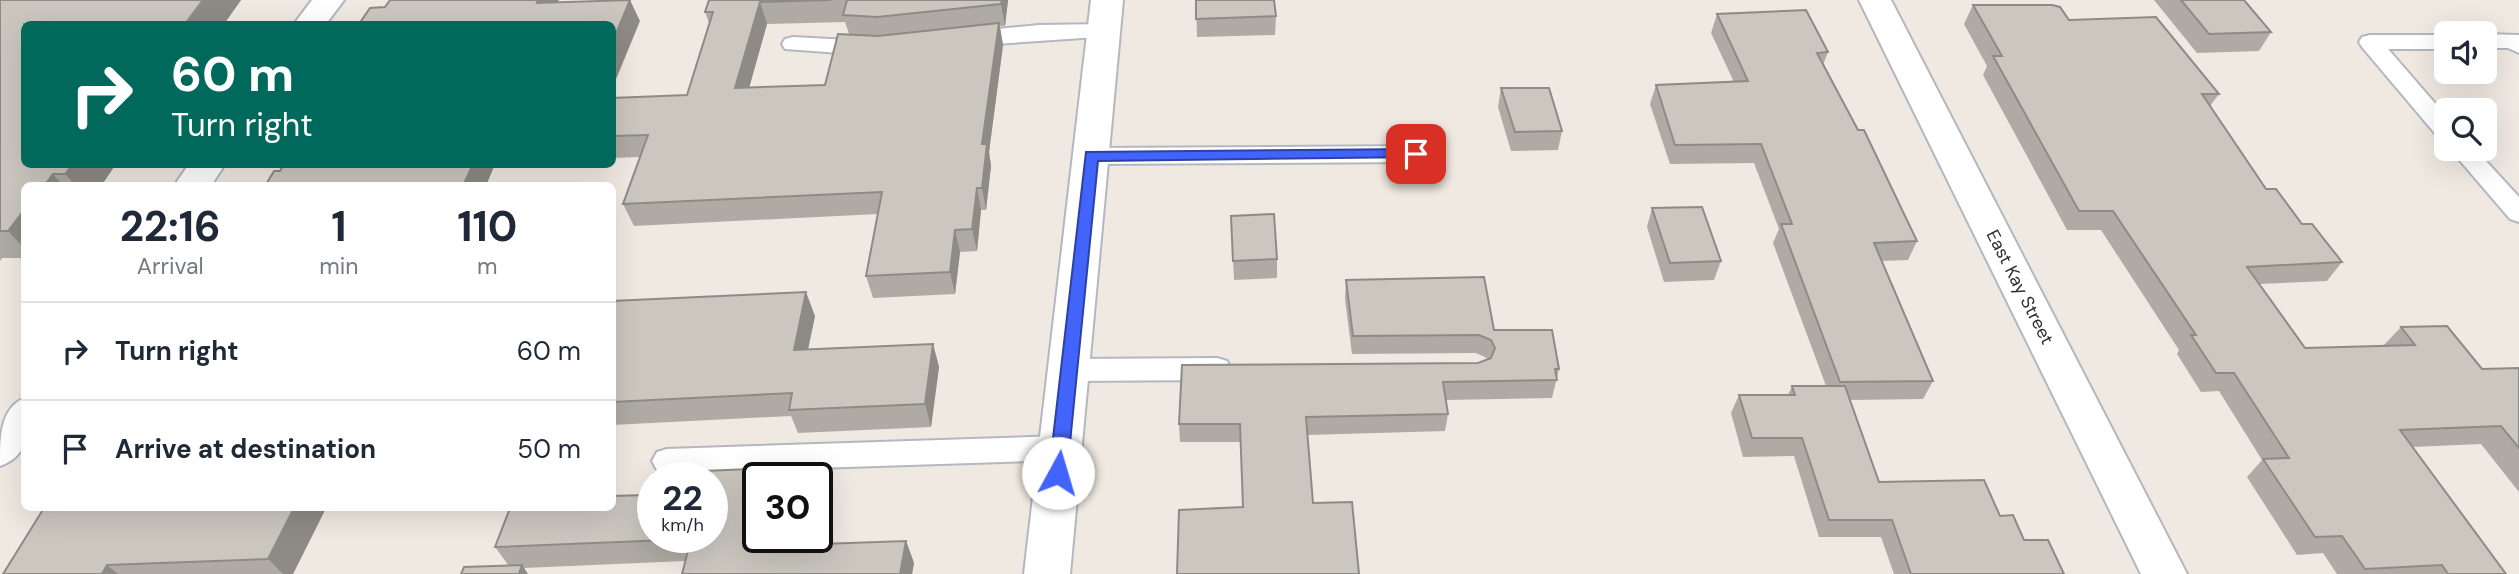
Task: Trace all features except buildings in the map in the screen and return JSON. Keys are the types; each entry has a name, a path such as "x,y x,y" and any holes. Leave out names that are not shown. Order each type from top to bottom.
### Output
{"street":[{"path":"312,21 328,0"},
{"name":"East Kay Street","path":"1875,0 2164,574"},
{"path":"1047,574 1105,15"},
{"path":"0,449 21,419"}],"lane":[{"path":"940,42 1039,32 1105,15"},
{"path":"2497,41 2514,41 2519,46"},
{"path":"2434,42 2370,42 2434,117"},
{"path":"793,44 850,48 893,47"},
{"path":"1091,156 1416,154"},
{"path":"2473,161 2519,213"},
{"path":"1069,370 1240,369"},
{"path":"667,461 1060,448"}],"route":[{"path":"1058,473 1091,156 1416,154"}]}
